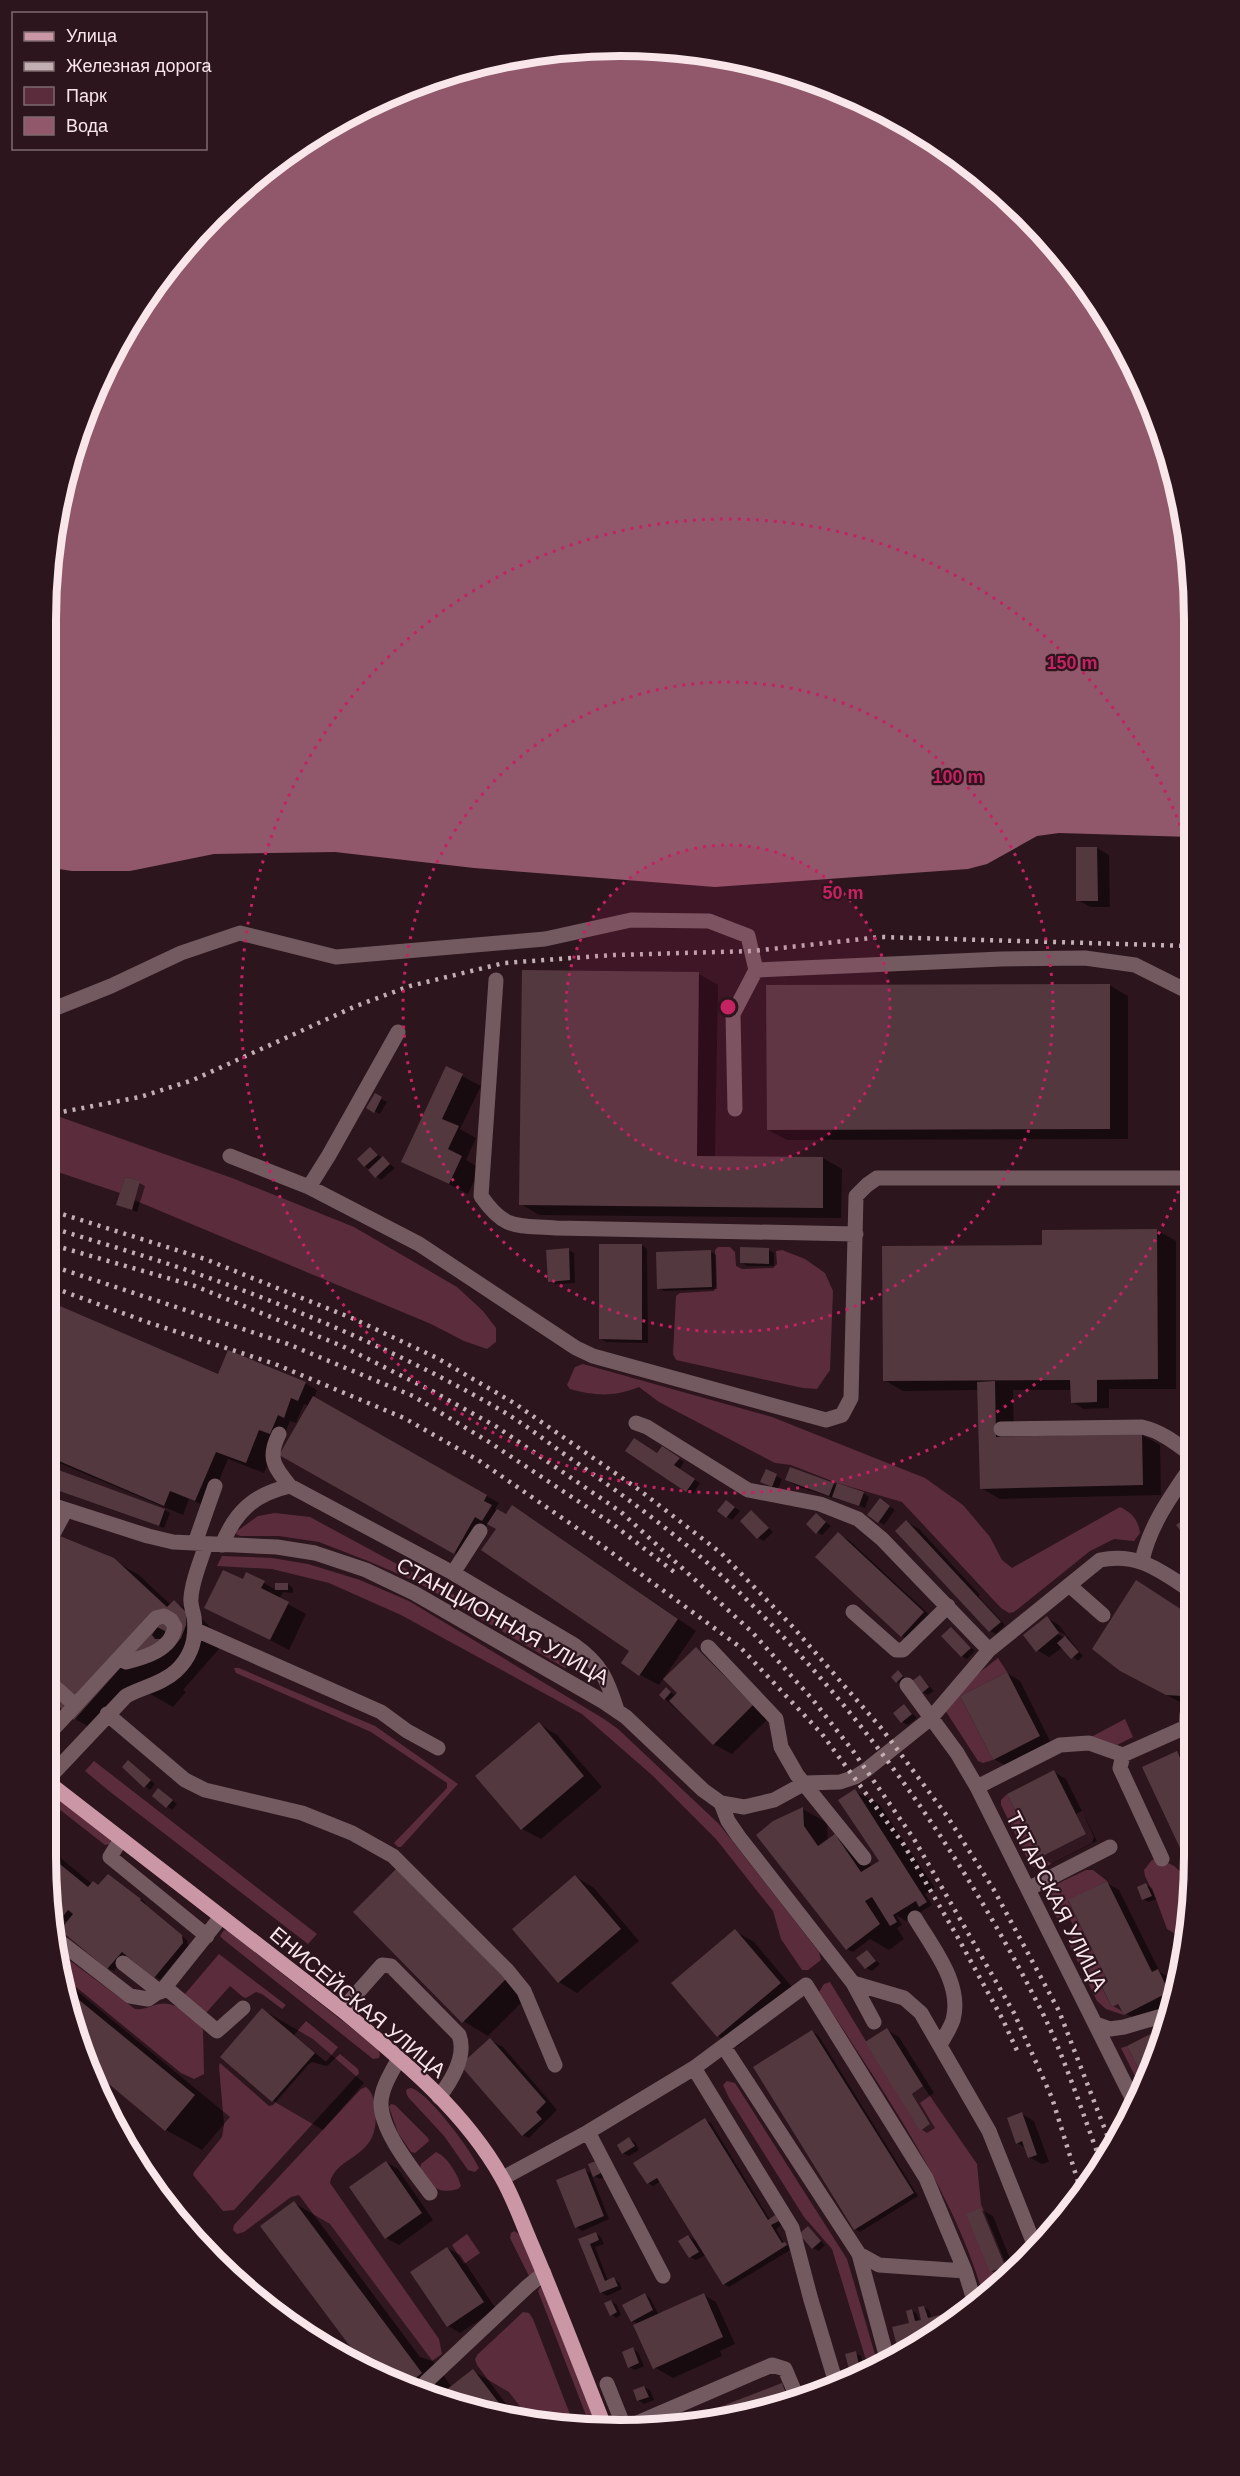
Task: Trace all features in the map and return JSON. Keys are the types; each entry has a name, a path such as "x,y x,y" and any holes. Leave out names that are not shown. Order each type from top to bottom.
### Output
{"main road":[{"name":"ЕНИСЕЙСКАЯ УЛИЦА","path":"56,1789 342,2010 399,2058 440,2097 474,2137 502,2178 544,2273 602,2420"}],"street":[{"path":"56,1008 111,986 182,953 240,933 336,957 545,939 631,920 709,921 748,936 756,970 734,1014 735,1109"},
{"path":"756,970 1001,958 1085,958 1135,965 1184,990"},
{"path":"496,980 481,1196 493,1214 510,1225 556,1228 856,1234"},
{"path":"309,1187 398,1032"},
{"path":"230,1156 309,1187 419,1244 576,1348 593,1356 826,1420 842,1415 851,1398 856,1196 877,1178 1184,1178"},
{"path":"636,1423 647,1426 748,1490 820,1504 858,1519 882,1539 989,1650"},
{"path":"1001,1429 1142,1427 1161,1434 1184,1450"},
{"path":"279,1434 273,1447 273,1459 277,1472 290,1486 453,1573 593,1658 606,1678 617,1710"},
{"path":"1142,1561 1147,1539 1184,1478"},
{"path":"56,1768 126,1696 160,1682 176,1671 191,1651 196,1630 190,1600 200,1544 215,1486"},
{"path":"222,1545 230,1526 255,1499 271,1490 290,1486"},
{"name":"СТАНЦИОННАЯ УЛИЦА","path":"56,1507 148,1536 200,1544 278,1547 315,1553 366,1570 414,1593 617,1710 703,1790 721,1803"},
{"path":"56,1528 66,1510"},
{"path":"453,1573 480,1531"},
{"path":"721,1803 744,1807 774,1800 804,1784 840,1782 855,1778 932,1718 989,1650 1100,1560 1118,1557 1142,1561 1184,1587"},
{"path":"1069,1585 1103,1616"},
{"path":"853,1612 896,1650 903,1650 948,1606"},
{"path":"56,1725 156,1617 164,1616 171,1620 175,1626 169,1642 153,1653 126,1662"},
{"path":"196,1630 381,1712 407,1731 438,1748"},
{"path":"708,1647 777,1719 781,1747 797,1775 864,1858"},
{"name":"ТАТАРСКАЯ УЛИЦА","path":"907,1685 957,1753 977,1787 1131,2096"},
{"path":"56,1688 75,1705"},
{"path":"107,1714 185,1780 205,1790 302,1813 352,1833 393,1856 507,1970 524,1991 555,2065"},
{"path":"977,1787 1060,1745 1089,1743 1123,1755 1184,1728"},
{"path":"1123,1755 1120,1768 1162,1859"},
{"path":"721,1803 728,1821 739,1837 853,1983 874,2022"},
{"path":"121,1839 110,1857 207,1936"},
{"path":"1028,1889 1110,1847"},
{"path":"62,1944 130,1996 148,1999 162,1990 221,1917"},
{"path":"915,1918 941,1960 954,1995 953,2020 940,2045"},
{"path":"123,1963 217,2031 243,2008"},
{"path":"342,2010 382,1965 391,1966 459,2035 462,2043 456,2072 440,2097"},
{"path":"853,1983 904,1998 921,2013 989,2131 1033,2240"},
{"path":"502,2178 588,2132 694,2068 806,1985 927,2178 965,2271 973,2296"},
{"path":"1096,2024 1110,2029 1161,2016"},
{"path":"724,2047 859,2254 886,2354"},
{"path":"399,2058 386,2082 381,2103 390,2136 430,2193"},
{"path":"694,2068 792,2228 835,2379"},
{"path":"588,2132 663,2276"},
{"path":"859,2254 879,2265 965,2271"},
{"path":"426,2382 544,2273"},
{"path":"646,2419 772,2365 785,2368 795,2393"},
{"path":"607,2384 621,2420"}],"green space":[{"path":"56,1116 232,1178 354,1227 457,1287 483,1311 496,1328 496,1342 487,1349 464,1341 431,1324 134,1200 139,1181 125,1177 120,1193 56,1171"},
{"path":"718,1247 730,1247 735,1252 736,1266 742,1269 773,1268 777,1264 776,1251 782,1250 805,1259 825,1273 833,1291 830,1370 817,1389 803,1388 676,1360 673,1354 676,1296 680,1293 714,1291 716,1286 715,1250"},
{"path":"583,1364 772,1417 925,1478 963,1505 990,1537 1002,1560 1012,1568 1120,1507 1134,1517 1140,1533 1134,1541 1114,1539 1090,1551 1014,1612 1009,1613 1001,1608 902,1502 837,1483 791,1465 775,1463 659,1402 639,1387 621,1393 604,1394 570,1389 567,1385 575,1367"},
{"path":"275,1513 310,1517 482,1610 569,1667 565,1668 417,1582 368,1561 319,1542 279,1536 240,1536 236,1534 258,1516"},
{"path":"222,1556 272,1558 308,1564 360,1580 409,1601 604,1719 618,1729 719,1824 819,1952 821,1960 808,1970 802,1970 781,1939 773,1911 716,1839 653,1776 582,1714 401,1615 329,1583 272,1569 217,1566"},
{"path":"998,1658 1007,1672 960,1696 993,1760 983,1763 978,1761 943,1707 948,1697"},
{"path":"234,1668 239,1668 375,1726 458,1784 401,1847 398,1847 394,1843 447,1788 447,1783 371,1732 236,1673"},
{"path":"1125,1719 1133,1737 1117,1745 1091,1737"},
{"path":"94,1761 317,1934 308,1944 109,1791 85,1771"},
{"path":"1007,1794 1039,1858 1086,1834 1076,1814 1082,1811 1094,1837 1092,1843 1041,1869 1031,1866 1001,1805 1001,1800"},
{"path":"56,1796 110,1838 110,1844 105,1845 56,1807"},
{"path":"1158,1858 1174,1866 1183,1875 1179,1936 1167,1929 1145,1876 1144,1870 1152,1860"},
{"path":"1086,1870 1093,1870 1107,1881 1068,1901 1108,1982 1101,1986 1112,2007 1118,2004 1124,2015 1106,2009 1097,2001 1067,1940 1078,1935 1067,1913 1057,1918 1052,1907 1051,1898 1055,1886"},
{"path":"224,1930 377,2048 379,2058 373,2059 224,1940 220,1936"},
{"path":"219,1954 286,2005 282,2009 256,1992 246,1998 243,1997 230,1986 205,2014 184,1995"},
{"path":"64,1957 135,2009 165,2003 178,2007 190,2015 203,2030 204,2074 194,2079 181,2073 70,1982"},
{"path":"830,1982 920,2130 930,2124 912,2094 923,2086 977,2164 981,2204 1007,2266 981,2289 969,2253 933,2175 889,2100 819,1992 824,1984"},
{"path":"306,2021 338,2047 326,2062 294,2035"},
{"path":"1127,2046 1141,2074 1138,2081 1121,2048"},
{"path":"340,2054 358,2069 359,2073 234,2210 223,2211 193,2175 222,2137 224,2125 220,2063 269,2106 273,2105 309,2064 312,2062 327,2066"},
{"path":"727,2081 735,2083 847,2259 876,2359 867,2363 832,2249 804,2217 723,2085"},
{"path":"366,2087 373,2096 375,2108 372,2137 366,2147 334,2173 330,2183 439,2339 442,2354 432,2361 420,2357 299,2195 291,2197 244,2232 237,2234 233,2230 234,2225 361,2089"},
{"path":"411,2088 428,2100 459,2136 479,2168 475,2172 468,2170 444,2136 408,2097 407,2089"},
{"path":"391,2104 395,2105 428,2138 429,2141 415,2153 411,2152 398,2133 389,2107"},
{"path":"436,2152 444,2157 455,2171 461,2186 458,2189 444,2191 435,2188 420,2169 421,2164"},
{"path":"514,2231 521,2235 536,2270 530,2278 510,2238"},
{"path":"467,2234 480,2253 464,2264 452,2245"},
{"path":"540,2287 543,2288 595,2419 588,2419 538,2291"},
{"path":"523,2312 529,2313 571,2418 511,2410 477,2365 475,2359"}],"water":[{"path":"620,56 694,60 730,66 801,85 836,98 902,131 934,151 964,172 1019,221 1068,276 1089,306 1109,338 1142,404 1165,474 1180,546 1184,620 1184,837 1059,833 1037,836 987,864 968,869 715,887 474,868 335,852 214,854 130,871 72,871 56,869 57,583 66,510 85,439 98,404 131,338 151,306 172,276 221,221 276,172 306,151 338,131 404,98 439,85 510,66 546,60"}],"building":[{"path":"1076,847 1097,847 1098,901 1076,901"},
{"path":"522,970 699,972 697,1156 823,1157 823,1208 519,1205"},
{"path":"1110,984 1110,1129 767,1130 766,985"},
{"path":"446,1066 463,1074 442,1119 459,1126 448,1149 462,1156 449,1184 401,1162"},
{"path":"375,1093 382,1097 374,1113 366,1108"},
{"path":"370,1147 378,1155 364,1167 357,1159"},
{"path":"383,1156 390,1164 375,1178 368,1170"},
{"path":"125,1177 140,1181 132,1210 116,1205"},
{"path":"1157,1229 1158,1379 1097,1380 1097,1402 1071,1403 1070,1380 883,1381 882,1246 1042,1245 1042,1230"},
{"path":"599,1244 642,1244 642,1340 599,1339"},
{"path":"740,1247 769,1248 769,1264 740,1263"},
{"path":"569,1248 570,1280 548,1282 546,1250"},
{"path":"711,1250 712,1287 657,1289 656,1252"},
{"path":"56,1304 218,1374 228,1350 306,1382 298,1401 291,1398 284,1418 278,1415 270,1434 259,1430 246,1463 216,1452 195,1501 170,1491 164,1506 56,1460"},
{"path":"995,1381 996,1437 1142,1433 1143,1485 980,1489 977,1382"},
{"path":"313,1396 487,1495 484,1501 492,1505 482,1521 475,1517 454,1554 279,1455"},
{"path":"634,1438 657,1453 662,1446 680,1458 674,1465 695,1479 686,1492 625,1451"},
{"path":"790,1467 834,1483 829,1496 785,1480"},
{"path":"56,1469 165,1509 159,1526 56,1490"},
{"path":"766,1469 777,1474 772,1487 760,1482"},
{"path":"837,1483 864,1492 859,1506 832,1497"},
{"path":"880,1498 890,1506 878,1523 867,1515"},
{"path":"726,1500 735,1507 726,1518 717,1511"},
{"path":"512,1505 678,1619 639,1676 621,1663 629,1651 481,1550 496,1529 487,1524 497,1509 506,1514"},
{"path":"751,1510 769,1528 757,1539 740,1521"},
{"path":"816,1513 826,1522 816,1534 806,1524"},
{"path":"1184,1519 1184,1535 1176,1525"},
{"path":"906,1520 1001,1622 989,1632 895,1531"},
{"path":"838,1532 924,1612 901,1637 815,1557"},
{"path":"56,1534 114,1558 167,1607 174,1600 186,1612 186,1625 181,1638 173,1648 150,1662 131,1656 74,1720 56,1704","holes":["157,1627 165,1631 161,1639 155,1639 152,1635"]},
{"path":"223,1570 243,1579 246,1572 265,1581 261,1588 289,1602 270,1640 204,1608"},
{"path":"1136,1580 1184,1611 1184,1693 1182,1696 1166,1695 1120,1671 1092,1649"},
{"path":"275,1583 288,1583 288,1590 275,1590"},
{"path":"1047,1616 1059,1633 1036,1652 1023,1635"},
{"path":"951,1627 971,1648 961,1657 941,1636"},
{"path":"1065,1636 1079,1652 1071,1659 1057,1643"},
{"path":"696,1647 753,1705 713,1745 669,1701 677,1693 663,1679"},
{"path":"898,1670 903,1676 896,1683 891,1677"},
{"path":"1007,1672 1040,1736 993,1760 960,1696"},
{"path":"920,1675 929,1687 922,1693 912,1681"},
{"path":"666,1687 671,1692 664,1700 659,1695"},
{"path":"904,1704 912,1714 901,1723 893,1713"},
{"path":"539,1722 584,1776 521,1830 475,1776"},
{"path":"1177,1751 1184,1766 1184,1856 1142,1767"},
{"path":"128,1760 151,1780 144,1788 122,1767"},
{"path":"1054,1770 1086,1834 1039,1858 1007,1794"},
{"path":"158,1788 173,1800 166,1808 152,1796"},
{"path":"855,1789 927,1902 919,1907 916,1901 893,1915 897,1922 890,1926 872,1897 865,1901 880,1924 846,1950 756,1835 773,1821 803,1807 804,1826 818,1846 835,1834 861,1872 879,1861 838,1800"},
{"path":"56,1861 88,1887 93,1881 98,1885 108,1874 182,1935 183,1943 154,1978 122,1952 107,1969 60,1930 73,1914 68,1910 60,1920"},
{"path":"396,1869 506,1979 462,2023 353,1912"},
{"path":"575,1875 621,1929 558,1983 512,1929"},
{"path":"1107,1881 1152,1972 1158,1969 1167,1993 1124,2015 1118,2004 1112,2007 1101,1985 1108,1982 1068,1900"},
{"path":"1146,1883 1152,1896 1142,1900 1137,1887"},
{"path":"735,1929 781,1983 717,2037 671,1983"},
{"path":"867,1950 876,1961 865,1969 856,1958"},
{"path":"73,1995 195,2095 165,2131 100,2077 85,2037"},
{"path":"262,2008 315,2053 272,2102 220,2057"},
{"path":"887,2028 923,2086 912,2094 930,2124 920,2131 865,2042"},
{"path":"812,2030 914,2193 854,2230 753,2067"},
{"path":"1157,2031 1141,2074 1127,2046"},
{"path":"490,2038 546,2102 536,2112 542,2119 522,2136 460,2065"},
{"path":"1022,2112 1037,2155 1028,2158 1022,2141 1016,2144 1007,2118"},
{"path":"705,2118 768,2220 775,2215 779,2221 771,2225 782,2243 785,2242 787,2245 723,2285 657,2178 647,2184 633,2163"},
{"path":"629,2137 635,2146 622,2154 617,2145"},
{"path":"386,2161 422,2213 385,2239 349,2187"},
{"path":"596,2161 601,2173 593,2177 588,2164"},
{"path":"585,2168 604,2216 575,2228 556,2180"},
{"path":"294,2201 422,2373 412,2381 356,2355 260,2226"},
{"path":"981,2208 1005,2266 990,2272 966,2214"},
{"path":"808,2226 821,2241 812,2249 799,2234"},
{"path":"596,2232 599,2240 590,2244 605,2281 614,2277 618,2286 600,2293 578,2239"},
{"path":"688,2235 699,2252 689,2258 678,2241"},
{"path":"447,2247 484,2302 447,2327 410,2272"},
{"path":"645,2293 653,2310 631,2322 622,2305"},
{"path":"704,2293 723,2337 653,2369 633,2325"},
{"path":"611,2300 617,2312 610,2316 604,2303"},
{"path":"924,2306 928,2318 953,2312 897,2347 892,2327 909,2323 906,2311 912,2309 915,2321 921,2320 918,2307"},
{"path":"633,2347 639,2363 628,2368 622,2352"},
{"path":"856,2351 859,2365 849,2369 845,2354"},
{"path":"473,2369 503,2408 474,2401 443,2392"},
{"path":"782,2383 787,2395 730,2410 704,2413"},
{"path":"644,2386 649,2397 637,2401 633,2390"}],"railway":[{"path":"56,1113 140,1097 193,1080 356,1006 410,986 504,963 613,955 753,951 881,937 1184,946"},
{"path":"56,1212 205,1259 354,1319 437,1358 514,1403 638,1489 721,1553 793,1627 882,1729 947,1816 994,1890 1059,2011 1109,2139"},
{"path":"56,1229 240,1289 356,1336 431,1372 522,1424 646,1513 711,1566 810,1666 898,1775 938,1833 976,1893 1044,2016 1098,2155"},
{"path":"56,1246 195,1286 342,1346 438,1394"},
{"path":"56,1267 288,1344 413,1396 489,1442 614,1525 678,1575"},
{"path":"56,1289 147,1322 275,1364 404,1418 478,1460 600,1544 740,1647 822,1734 904,1845 957,1936 1003,2020 1019,2055"},
{"path":"432,1391 497,1427 621,1512 752,1632 813,1700 853,1751 914,1839 1014,2013 1052,2098 1079,2184"}]}
